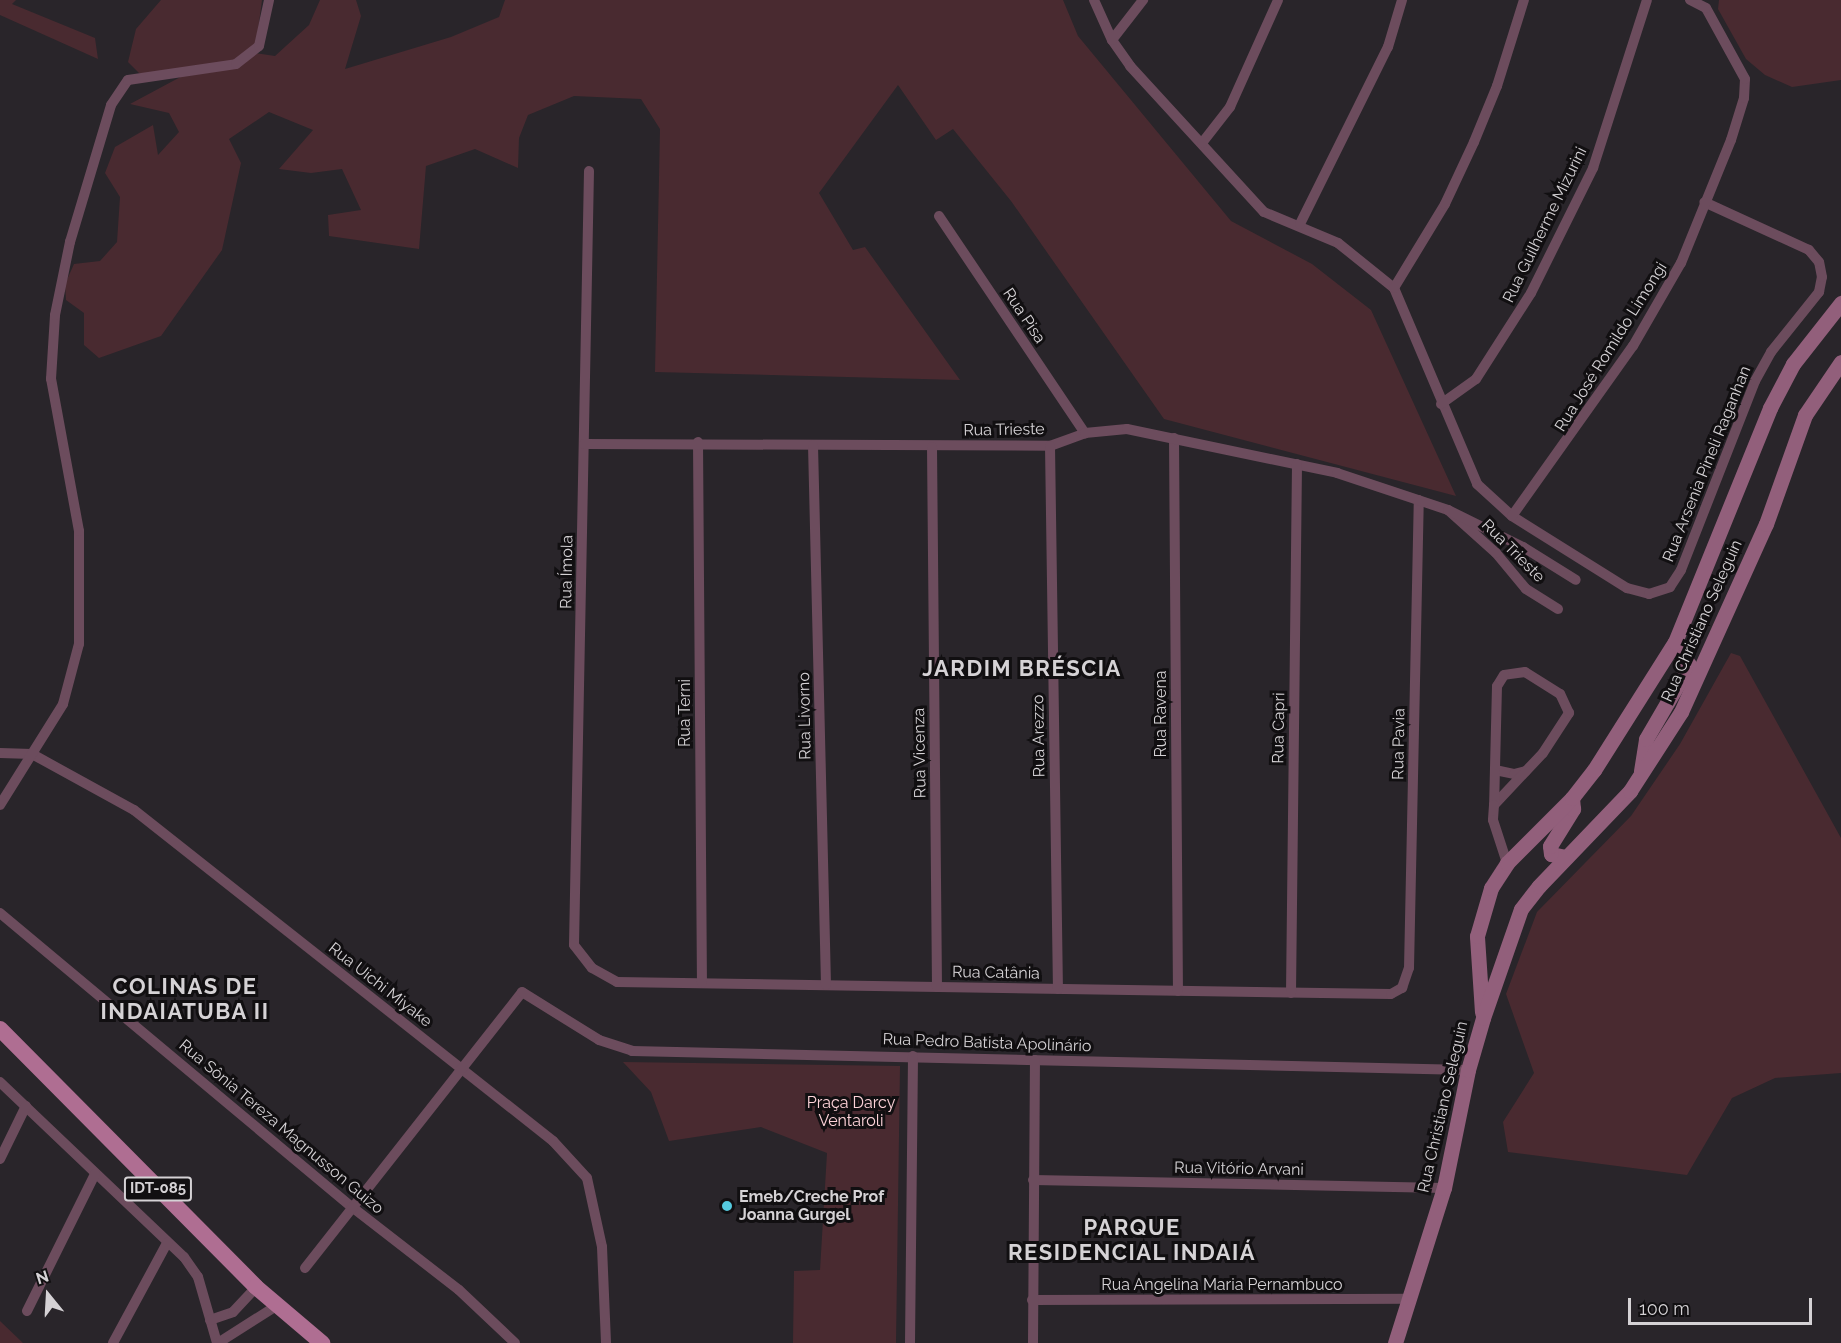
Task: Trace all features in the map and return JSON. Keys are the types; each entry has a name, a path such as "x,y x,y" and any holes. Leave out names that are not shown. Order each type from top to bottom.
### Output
{"main road":[{"path":"1483,1018 1477,936 1481,913 1507,863 1572,798 1629,717 1675,642 1770,408 1793,364 1841,303"},
{"name":"Rua Christiano Seleguin","path":"1395,1343 1411,1299 1444,1188 1468,1070 1483,1018 1521,909 1640,777 1694,688 1766,524 1805,415 1841,362"},
{"path":"1640,777 1646,739 1689,665 1675,642"},
{"path":"1566,857 1551,854 1550,846 1573,809 1572,798"},
{"name":"IDT-085","path":"0,1029 256,1287 322,1343"}],"street":[{"path":"0,806 63,704 79,644 79,531 51,379 55,315 70,242 111,105 128,80 236,64 259,46 269,0"},
{"path":"1094,0 1112,40 1130,66 1264,212 1300,224 1338,243 1394,288 1441,404 1477,484 1512,516"},
{"path":"1112,40 1143,0"},
{"path":"1202,143 1230,107 1278,0"},
{"path":"1300,224 1388,47 1402,0"},
{"path":"1394,288 1444,204 1474,142 1497,86 1524,0"},
{"name":"Rua Guilherme Mizurini","path":"1441,404 1476,379 1531,293 1593,168 1647,0"},
{"name":"Rua José Romildo Limongi","path":"1512,516 1633,346 1682,263 1704,202 1731,140 1744,98 1745,79 1706,8 1690,0"},
{"name":"Rua Ímola","path":"589,171 574,945 592,968"},
{"name":"Rua Arsenia Pineli Raganhan","path":"1512,516 1627,588 1649,594 1670,587 1681,570 1755,381 1771,352 1819,292 1822,277 1819,262 1809,250 1704,202"},
{"name":"Rua Pisa","path":"939,216 1085,433"},
{"name":"Rua Trieste","path":"584,444 698,442 932,447 1050,446 1085,433 1127,429 1296,464 1419,500 1448,510 1523,547 1576,580"},
{"name":"Rua Ravena","path":"1174,438 1178,991"},
{"name":"Rua Terni","path":"698,442 702,983"},
{"name":"Rua Livorno","path":"813,445 826,985"},
{"name":"Rua Arezzo","path":"1050,446 1058,989"},
{"name":"Rua Vicenza","path":"932,447 937,987"},
{"name":"Rua Capri","path":"1291,993 1296,464"},
{"name":"Rua Pavia","path":"1402,988 1409,968 1411,919 1419,500"},
{"name":"Rua Trieste","path":"1448,510 1496,553 1526,589 1558,609"},
{"path":"1494,805 1565,724 1569,713 1560,694 1526,672 1514,671 1504,675 1497,686 1494,805 1497,837 1507,863"},
{"name":"Rua Uichi Miyake","path":"0,753 32,754 134,810 553,1141 587,1178 602,1247 606,1343"},
{"path":"1495,770 1514,774 1526,771"},
{"name":"Rua Sônia Tereza Magnusson Guizo","path":"0,913 352,1207 459,1290 515,1343"},
{"name":"Rua Catânia","path":"592,968 617,982 1391,994 1402,988"},
{"name":"Rua Pedro Batista Apolinário","path":"461,1067 522,992 599,1040 632,1051 1468,1070"},
{"path":"910,1343 913,1056"},
{"path":"1033,1343 1035,1060"},
{"path":"305,1268 461,1067"},
{"path":"0,1082 184,1257 198,1277 217,1343 276,1306"},
{"path":"0,1159 26,1106"},
{"path":"27,1311 95,1174"},
{"name":"Rua Vitório Arvani","path":"1033,1180 1444,1188"},
{"path":"113,1343 167,1243"},
{"path":"210,1320 233,1312 256,1287"},
{"name":"Rua Angelina Maria Pernambuco","path":"1032,1300 1411,1299"}],"green space":[{"path":"0,0 16,0 12,4 95,38 98,59 0,15"},
{"path":"161,0 262,0 255,53 275,56 309,25 320,0 356,0 361,16 345,69 451,37 499,17 505,0 1063,0 1078,36 1231,221 1312,264 1371,310 1456,496 1164,419 1011,201 953,129 936,140 898,85 819,193 853,250 865,247 960,380 655,372 660,129 641,99 574,96 528,115 519,138 518,168 475,149 426,166 419,249 329,236 328,215 361,210 342,169 311,173 279,169 313,130 269,112 229,139 241,163 222,250 161,336 99,358 84,345 84,313 66,300 65,284 74,264 100,261 117,242 120,197 105,173 115,147 153,125 158,155 179,132 169,113 130,104 186,74 139,73 128,62 136,29"},
{"path":"1719,0 1841,0 1841,80 1792,87 1765,75 1746,59 1718,9"},
{"path":"1731,653 1740,656 1841,838 1841,1073 1775,1078 1732,1098 1687,1175 1508,1152 1503,1122 1534,1073 1506,994 1537,912 1631,816 1680,744"},
{"name":"Praça Darcy Ventaroli","path":"623,1062 900,1066 896,1343 793,1343 794,1271 820,1270 827,1153 761,1127 669,1141 651,1092"},
{"path":"0,1321 23,1343 0,1343"}],"place":[{"name":"Emeb/Creche Prof Joanna Gurgel","path":"727,1206"}],"district":[{"name":"JARDIM BRÉSCIA","path":"1022,669"},
{"name":"COLINAS DE INDAIATUBA II","path":"185,998"},
{"name":"PARQUE RESIDENCIAL INDAIÁ","path":"1132,1240"}]}
